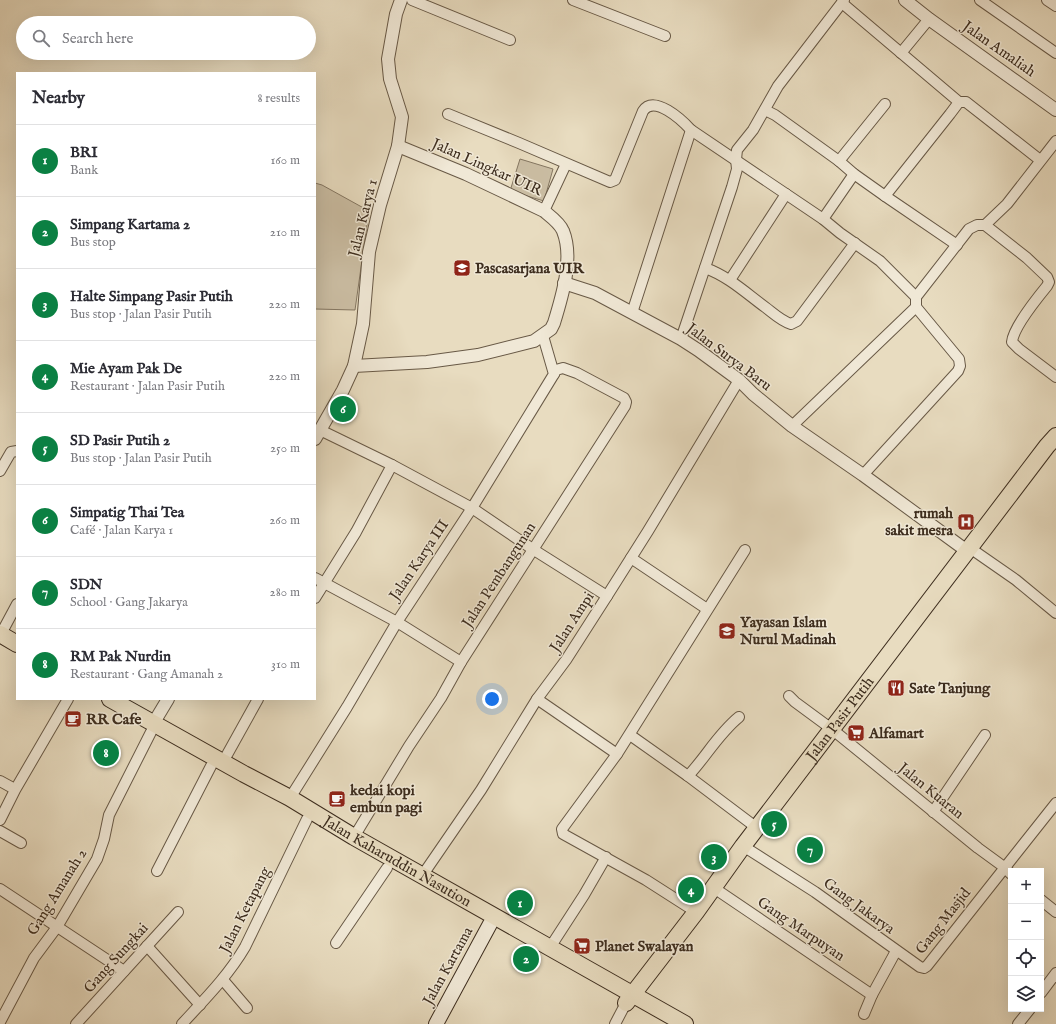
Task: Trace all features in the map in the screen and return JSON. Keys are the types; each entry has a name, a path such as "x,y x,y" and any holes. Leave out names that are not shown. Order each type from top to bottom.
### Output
{"highway":[{"name":"Jalan Pasir Putih","path":"630,999 714,888 743,846 1056,436"},
{"path":"0,638 16,644"},
{"path":"0,638 16,654"},
{"name":"Jalan Kaharuddin Nasution","path":"98,700 217,764 387,868 630,999 685,1024"},
{"name":"Jalan Kaharuddin Nasution","path":"111,700 152,728"},
{"name":"Jalan Kaharuddin Nasution","path":"242,779 290,798 354,837 549,948 630,999 664,1024"}],"main road":[{"name":"Jalan Kartama","path":"436,1024 490,924"}],"street":[{"name":"Jalan Karya 1","path":"318,434 343,390 354,366 362,324 369,252 380,205 398,146 402,117 390,79 388,59 396,14 401,0"},
{"path":"412,0 510,40"},
{"path":"573,0 665,36"},
{"name":"Jalan Amaliah","path":"904,0 1056,110"},
{"path":"982,0 1056,53"},
{"path":"1047,0 1056,6"},
{"path":"681,339 732,187 737,169 737,150 753,130 778,86 843,1 959,102 966,102 1040,160"},
{"path":"901,52 929,19"},
{"path":"885,196 959,102"},
{"path":"839,161 885,104"},
{"path":"448,114 604,180 613,182 646,107 650,105 669,111 680,118 691,130 824,219 840,233 880,261 916,297"},
{"path":"765,110 775,115 839,161 854,174 957,245"},
{"path":"632,312 691,130"},
{"path":"863,475 958,371 960,366 959,359 916,307 916,297 969,229 977,225 985,224 1007,204 1056,141"},
{"name":"Jalan Lingkar UIR","path":"398,146 466,174 530,203 544,211 555,220 563,230 568,258 564,283 554,323 551,329 543,336"},
{"path":"544,211 566,164"},
{"path":"824,219 854,174"},
{"path":"730,280 786,194"},
{"path":"985,224 1027,258 1047,277 1049,282 1048,286 1030,308 1012,338 1012,342 1056,377"},
{"path":"705,268 715,271 730,280 778,317 791,324 797,321 855,243"},
{"name":"Jalan Surya Baru","path":"564,283 595,293 681,339 739,380 753,394 792,426 969,549"},
{"path":"792,426 916,307"},
{"path":"354,366 426,362 478,355 534,341 543,336 554,374"},
{"name":"Jalan Pembangunan","path":"354,837 409,746 441,698 461,662 534,550 620,414 626,402 624,398 577,373 563,368 556,370 554,374"},
{"name":"Jalan Karya III","path":"290,798 347,707 397,622 472,508 554,374"},
{"name":"Jalan Ampi","path":"422,876 481,790 538,699 566,660 607,596 739,380"},
{"path":"318,434 392,465 472,508 534,550 607,596"},
{"path":"0,471 11,452 16,452"},
{"path":"316,594 319,581 356,532 392,465"},
{"path":"969,549 1016,580 1056,613"},
{"path":"696,912 646,880 563,834 561,831 630,735 745,550"},
{"path":"631,558 707,609"},
{"path":"319,581 397,622 461,662"},
{"path":"0,638 16,606"},
{"name":"Jalan Kuaran","path":"789,696 1008,871"},
{"path":"538,699 617,754"},
{"path":"0,820 13,789 67,700"},
{"path":"152,728 167,700"},
{"path":"157,871 217,764 257,700"},
{"path":"688,776 726,729 739,717"},
{"name":"Gang Amanah 2","path":"0,1022 34,958 57,927 97,859 110,815 152,728"},
{"path":"630,735 757,828"},
{"path":"933,812 985,735"},
{"path":"0,781 13,789"},
{"name":"Gang Masjid","path":"1010,868 1056,802"},
{"name":"Jalan Ketapang","path":"182,1024 223,980 245,947 307,819"},
{"path":"0,831 20,843"},
{"name":"Gang Jakarya","path":"743,846 815,892 896,951"},
{"path":"549,948 606,857"},
{"path":"336,943 387,868"},
{"name":"Gang Masjid","path":"864,1014 872,995 896,951 920,967 924,968 927,966 1008,871"},
{"name":"Gang Marpuyan","path":"714,888 872,995"},
{"path":"0,889 124,971"},
{"path":"1044,902 1056,912"},
{"name":"Gang Sungkai","path":"76,1024 178,912"},
{"path":"147,946 200,1005"},
{"path":"1044,989 1056,972"},
{"path":"223,980 247,1008"},
{"path":"615,1024 630,999"},
{"path":"1018,1024 1028,1012"},
{"path":"0,1022 4,1024"}],"shaded area":[{"path":"520,159 553,169 544,201 510,191"},
{"path":"316,183 322,185 369,211 355,310 316,309"}],"place":[{"name":"Pascasarjana UIR","path":"462,268"},
{"name":"Simpatig Thai Tea","path":"343,409"},
{"name":"rumah sakit mesra","path":"966,522"},
{"name":"Yayasan Islam Nurul Madinah","path":"727,631"},
{"name":"Sate Tanjung","path":"896,688"},
{"name":"RR Cafe","path":"73,719"},
{"name":"Alfamart","path":"856,733"},
{"name":"RM Pak Nurdin","path":"106,753"},
{"name":"kedai kopi embun pagi","path":"337,799"},
{"name":"SD Pasir Putih 2","path":"774,824"},
{"name":"SDN","path":"810,850"},
{"name":"Halte Simpang Pasir Putih","path":"714,857"},
{"name":"Mie Ayam Pak De","path":"691,890"},
{"name":"BRI","path":"520,903"},
{"name":"Planet Swalayan","path":"582,946"},
{"name":"Simpang Kartama 2","path":"526,959"}]}
